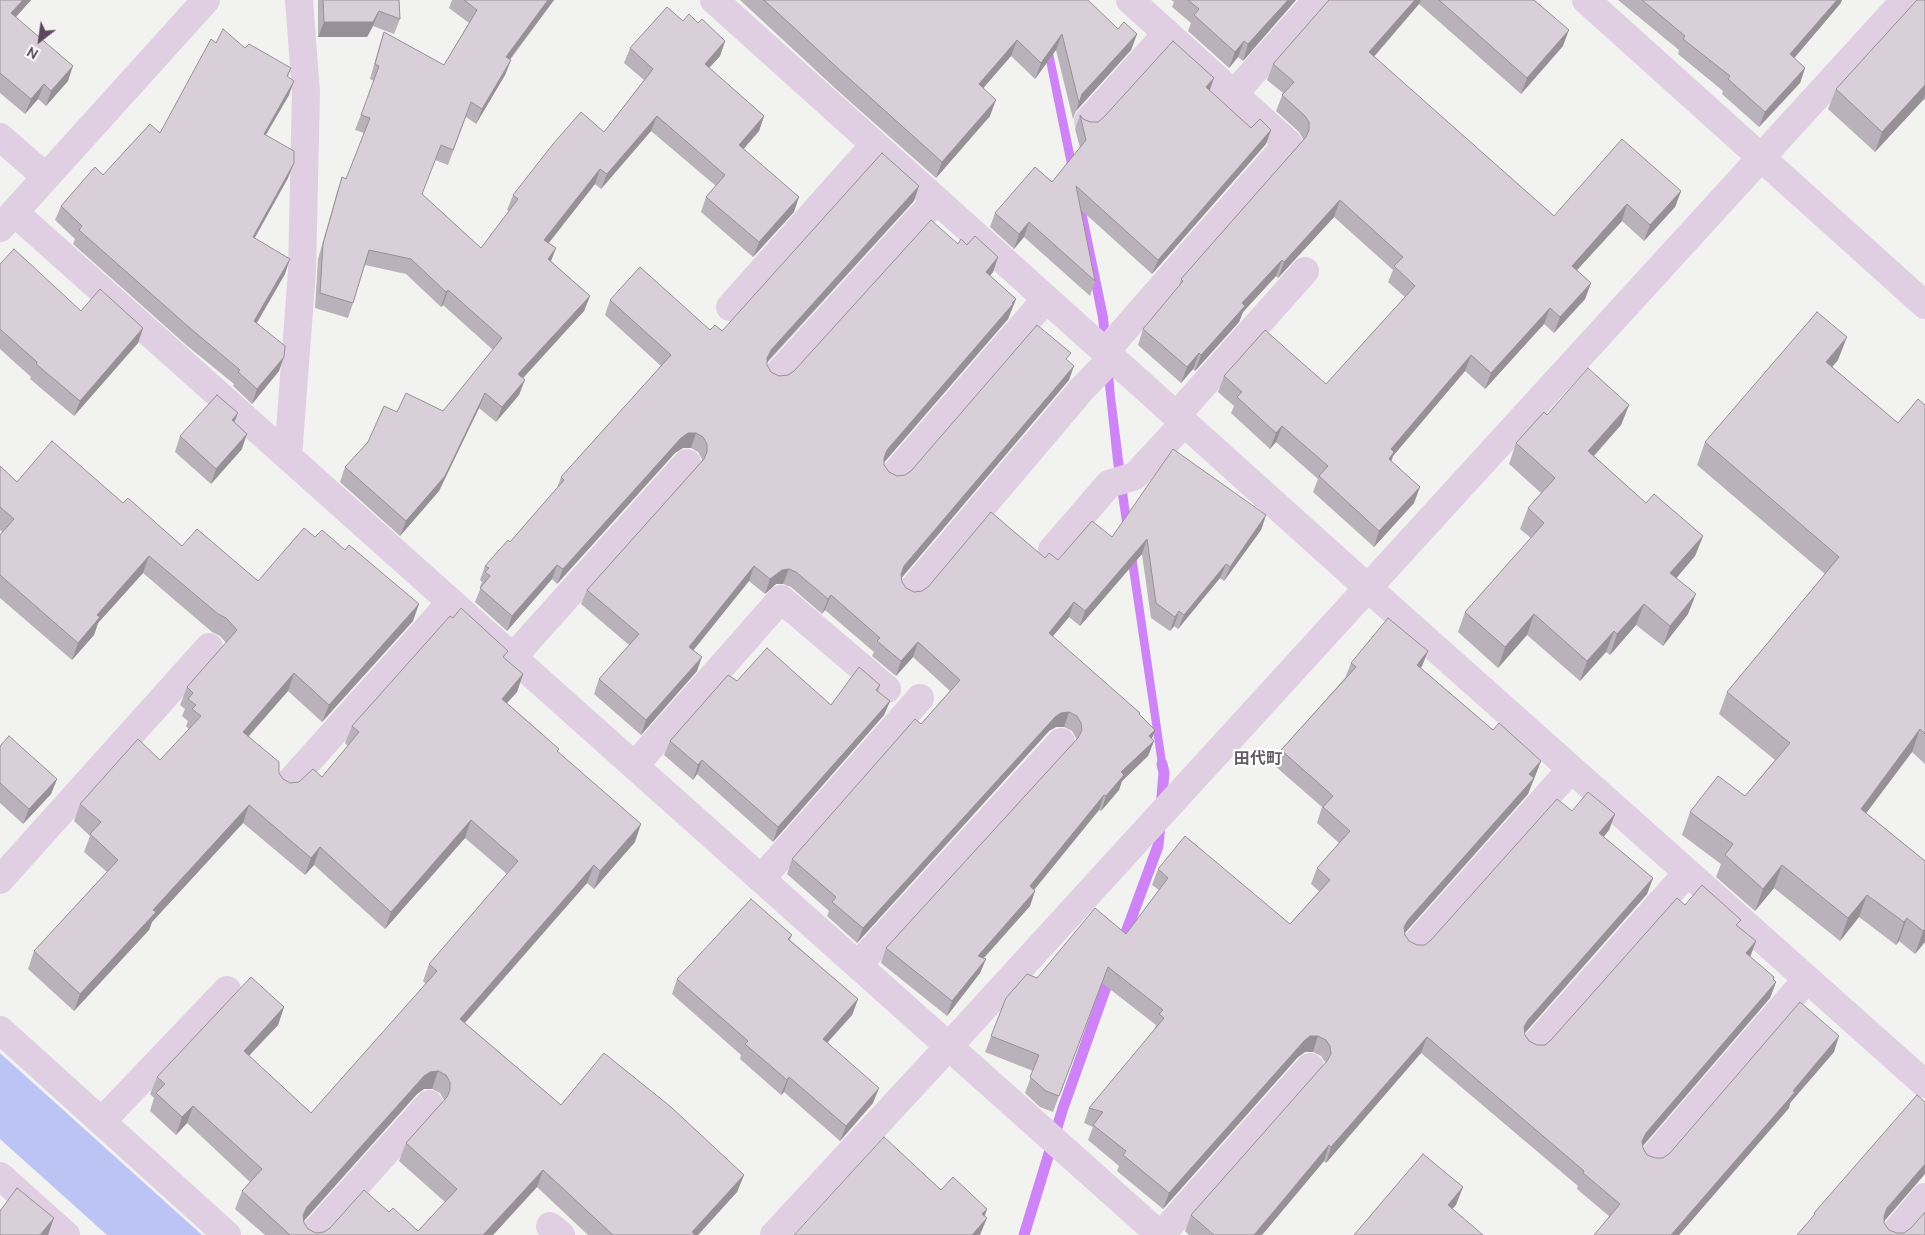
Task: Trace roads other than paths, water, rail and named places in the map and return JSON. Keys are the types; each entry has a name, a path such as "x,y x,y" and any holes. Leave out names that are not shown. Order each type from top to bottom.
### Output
{"street":[{"path":"206,0 7,220 288,456 950,1046 1150,1232 1310,1067"},
{"path":"288,456 302,271 304,212 306,92 299,0"},
{"path":"714,0 1368,588 1925,1084"},
{"path":"912,591 1082,389 1108,355 1288,143 1130,0"},
{"path":"1234,94 1317,0"},
{"path":"1586,0 1925,305"},
{"path":"774,1235 950,1046 1905,0"},
{"path":"1088,121 1167,33"},
{"path":"0,137 46,177"},
{"path":"730,307 874,144"},
{"path":"777,375 936,200"},
{"path":"1052,550 1110,484 1135,476 1180,419 1306,271"},
{"path":"894,475 1046,299"},
{"path":"513,657 687,462"},
{"path":"634,765 781,599 887,689"},
{"path":"287,785 451,602"},
{"path":"0,880 209,647"},
{"path":"761,879 920,698"},
{"path":"858,965 1061,742"},
{"path":"1414,946 1571,769"},
{"path":"1534,1046 1687,873"},
{"path":"1652,1159 1807,979"},
{"path":"102,1122 227,990"},
{"path":"0,1030 226,1235"},
{"path":"312,1235 429,1104"},
{"path":"0,1176 66,1235"},
{"path":"1893,1235 1925,1197"}],"waterway":[{"path":"1161,808 1164,773 1162,764"},
{"path":"1121,946 1158,846 1160,824"},
{"path":"1024,1235 1063,1108 1111,973"}],"district":[{"name":"田代町","path":"1258,759"}]}
